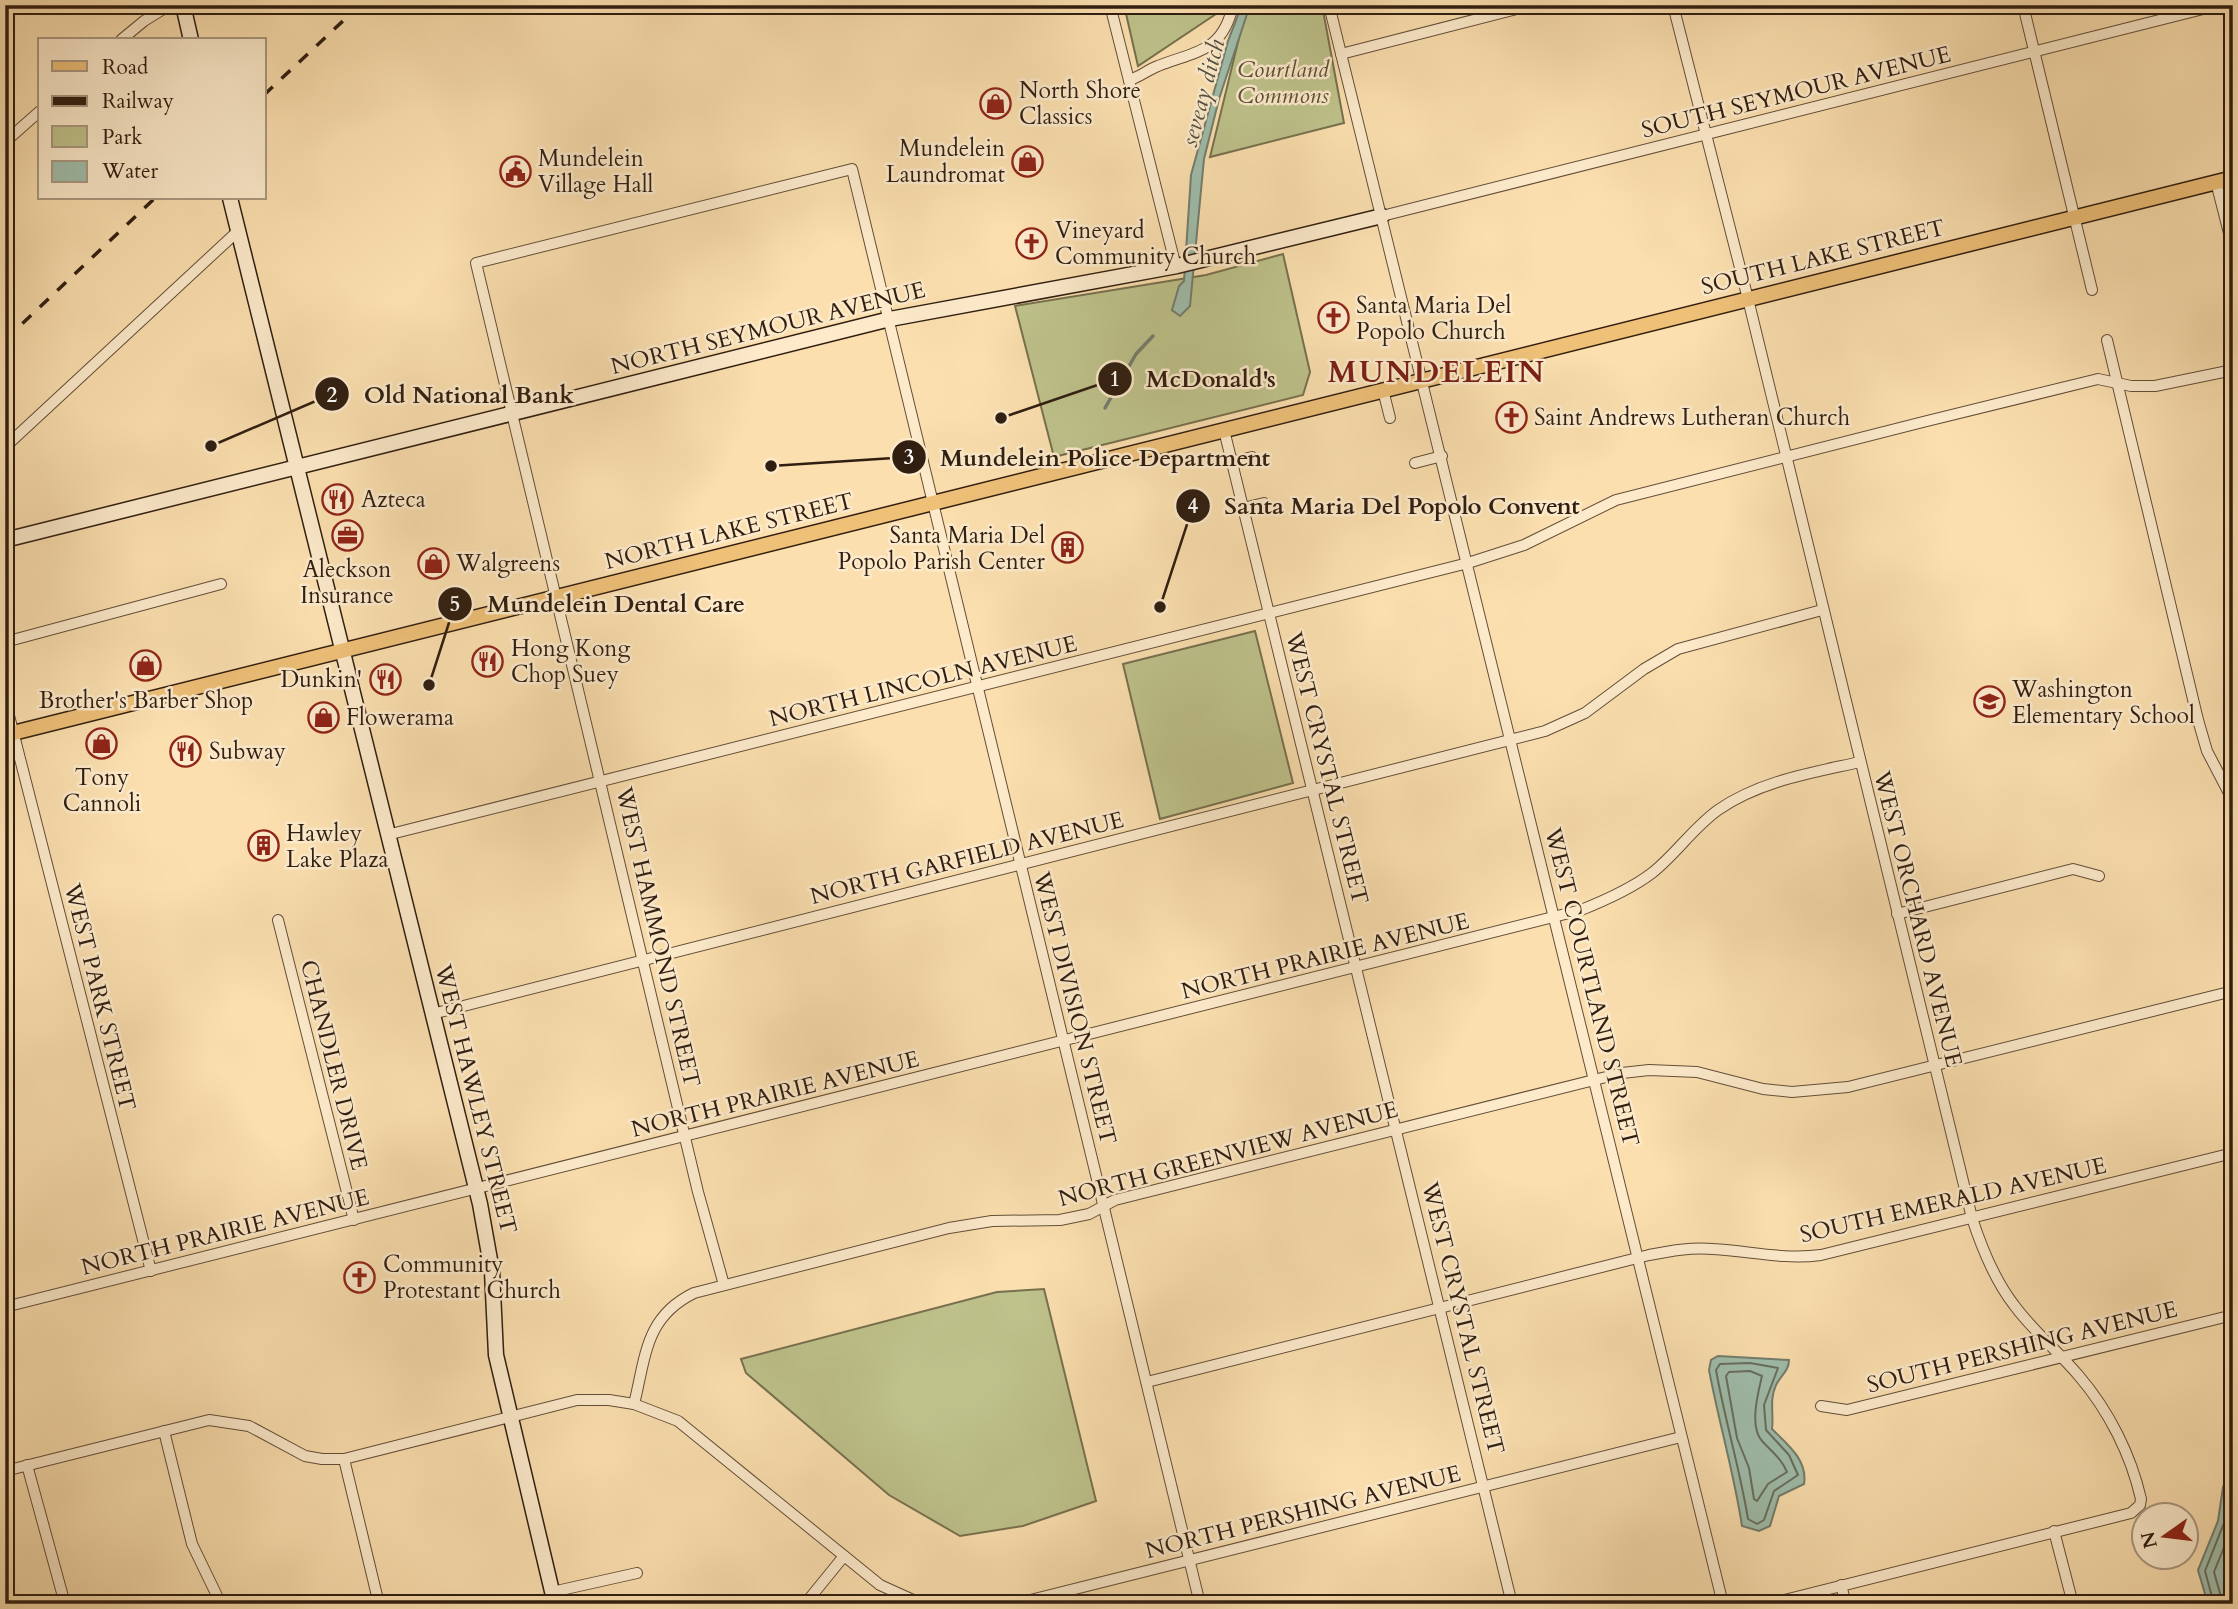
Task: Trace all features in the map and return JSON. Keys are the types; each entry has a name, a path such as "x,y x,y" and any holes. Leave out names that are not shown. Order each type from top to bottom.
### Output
{"main road":[{"name":"SOUTH LAKE STREET","path":"1424,380 2233,178"},
{"name":"NORTH LAKE STREET","path":"9,734 1424,380"}],"street":[{"path":"123,38 170,5"},
{"path":"183,5 191,38"},
{"path":"1110,5 1177,267"},
{"path":"1129,80 1162,64 1197,55 1222,36 1233,5"},
{"name":"WEST COURTLAND STREET","path":"1329,5 1424,380 1723,1604"},
{"path":"1341,54 1532,5"},
{"name":"WEST ORCHARD AVENUE","path":"1673,5 1748,299 1972,1218 2001,1286 2027,1321 2080,1376 2113,1424 2137,1483 2140,1505 2131,1513 2054,1531"},
{"path":"2023,5 2092,290"},
{"name":"SOUTH SEYMOUR AVENUE","path":"1382,216 2034,52 2190,9 2219,5"},
{"path":"5,142 38,113"},
{"name":"WEST DIVISION STREET","path":"476,264 852,169 1200,1604"},
{"path":"2216,182 2233,249"},
{"name":"WEST HAWLEY STREET","path":"230,200 488,1239 495,1346 553,1598"},
{"name":"NORTH SEYMOUR AVENUE","path":"5,540 890,319 1177,267 1382,216"},
{"path":"5,447 238,231"},
{"name":"WEST HAMMOND STREET","path":"476,264 602,781 685,1137 724,1285"},
{"path":"2107,340 2197,720 2207,751 2233,801"},
{"name":"NORTH LINCOLN AVENUE","path":"387,835 1468,563 1524,545 1616,500 1785,457 2098,379 2131,386 2155,386 2233,370"},
{"path":"1383,390 1390,418"},
{"name":"WEST CRYSTAL STREET","path":"1224,430 1512,1604"},
{"path":"1415,463 1442,456"},
{"path":"1232,462 1252,457"},
{"path":"1243,508 1264,503"},
{"path":"5,642 222,584"},
{"name":"NORTH GARFIELD AVENUE","path":"432,1014 1545,731 1585,713 1644,669 1678,649 1822,610"},
{"name":"WEST PARK STREET","path":"5,700 9,734 150,1271"},
{"name":"NORTH PRAIRIE AVENUE","path":"5,1307 1554,917 1601,902 1654,872 1699,825 1737,798 1782,780 1860,762"},
{"path":"1897,914 2073,869 2099,876"},
{"name":"CHANDLER DRIVE","path":"278,920 354,1220"},
{"name":"NORTH GREENVIEW AVENUE","path":"634,1404 650,1334 662,1315 674,1303 694,1293 724,1285 980,1222 1060,1220 1103,1207 1115,1200 1594,1079 1648,1070 1673,1070 1697,1072 1763,1089 1816,1093 2233,991"},
{"name":"SOUTH EMERALD AVENUE","path":"1147,1382 1681,1249 1714,1249 1781,1258 1812,1256 2233,1153"},
{"name":"SOUTH PERSHING AVENUE","path":"1821,1406 1847,1410 2233,1315"},
{"path":"5,1471 209,1420 234,1422 268,1434 305,1456 344,1458 578,1400 609,1400 658,1411 700,1436 880,1585 922,1604"},
{"path":"163,1431 192,1544 221,1604"},
{"name":"NORTH PERSHING AVENUE","path":"1015,1604 1681,1437"},
{"path":"344,1458 379,1604"},
{"path":"27,1465 65,1604"},
{"path":"1769,1604 2054,1531 2073,1604"},
{"path":"805,1604 844,1556"},
{"path":"553,1598 637,1573"},
{"path":"1841,1586 1846,1604"}],"green space":[{"path":"1124,5 1220,5 1219,12 1138,66"},
{"name":"Courtland Commons","path":"1247,5 1322,5 1344,123 1210,157"},
{"path":"1283,254 1310,372 1303,395 1054,457 1015,306 1206,275"},
{"path":"1255,631 1293,783 1160,819 1123,664"},
{"path":"1044,1289 1096,1501 1023,1526 960,1536 889,1495 746,1373 741,1359 997,1292"}],"water":[{"path":"1242,5 1250,5 1219,99 1204,159 1190,306 1180,316 1172,310 1179,286 1184,281 1191,175 1228,41"},
{"path":"1718,1356 1789,1360 1774,1391 1772,1429 1800,1460 1804,1484 1779,1496 1770,1526 1759,1531 1742,1526 1709,1370 1711,1360"},
{"path":"2233,1465 2233,1604 2208,1604 2198,1570 2218,1521 2223,1487"}],"waterway":[{"path":"1105,408 1136,354 1153,336"}],"railway":[{"path":"266,93 360,5"},
{"path":"5,340 153,200"}],"place":[{"name":"North Shore Classics","path":"996,103"},
{"name":"Mundelein Laundromat","path":"1028,161"},
{"name":"Mundelein Village Hall","path":"515,171"},
{"name":"Vineyard Community Church","path":"1032,243"},
{"name":"Santa Maria Del Popolo Church","path":"1333,318"},
{"name":"Saint Andrews Lutheran Church","path":"1511,417"},
{"name":"McDonald's","path":"1001,418"},
{"name":"Old National Bank","path":"211,446"},
{"name":"Mundelein Police Department","path":"771,466"},
{"name":"Azteca","path":"338,499"},
{"name":"Aleckson Insurance","path":"347,535"},
{"name":"Santa Maria Del Popolo Parish Center","path":"1068,548"},
{"name":"Walgreens","path":"433,563"},
{"name":"Santa Maria Del Popolo Convent","path":"1160,607"},
{"name":"Hong Kong Chop Suey","path":"488,661"},
{"name":"Brother's Barber Shop","path":"146,666"},
{"name":"Dunkin'","path":"385,679"},
{"name":"Mundelein Dental Care","path":"429,685"},
{"name":"Washington Elementary School","path":"1989,702"},
{"name":"Flowerama","path":"323,717"},
{"name":"Tony Cannoli","path":"102,743"},
{"name":"Subway","path":"186,751"},
{"name":"Hawley Lake Plaza","path":"263,846"},
{"name":"Community Protestant Church","path":"360,1277"}],"district":[{"name":"MUNDELEIN","path":"1437,372"}],"water label":[{"name":"seveay ditch","path":"1203,93"}]}
